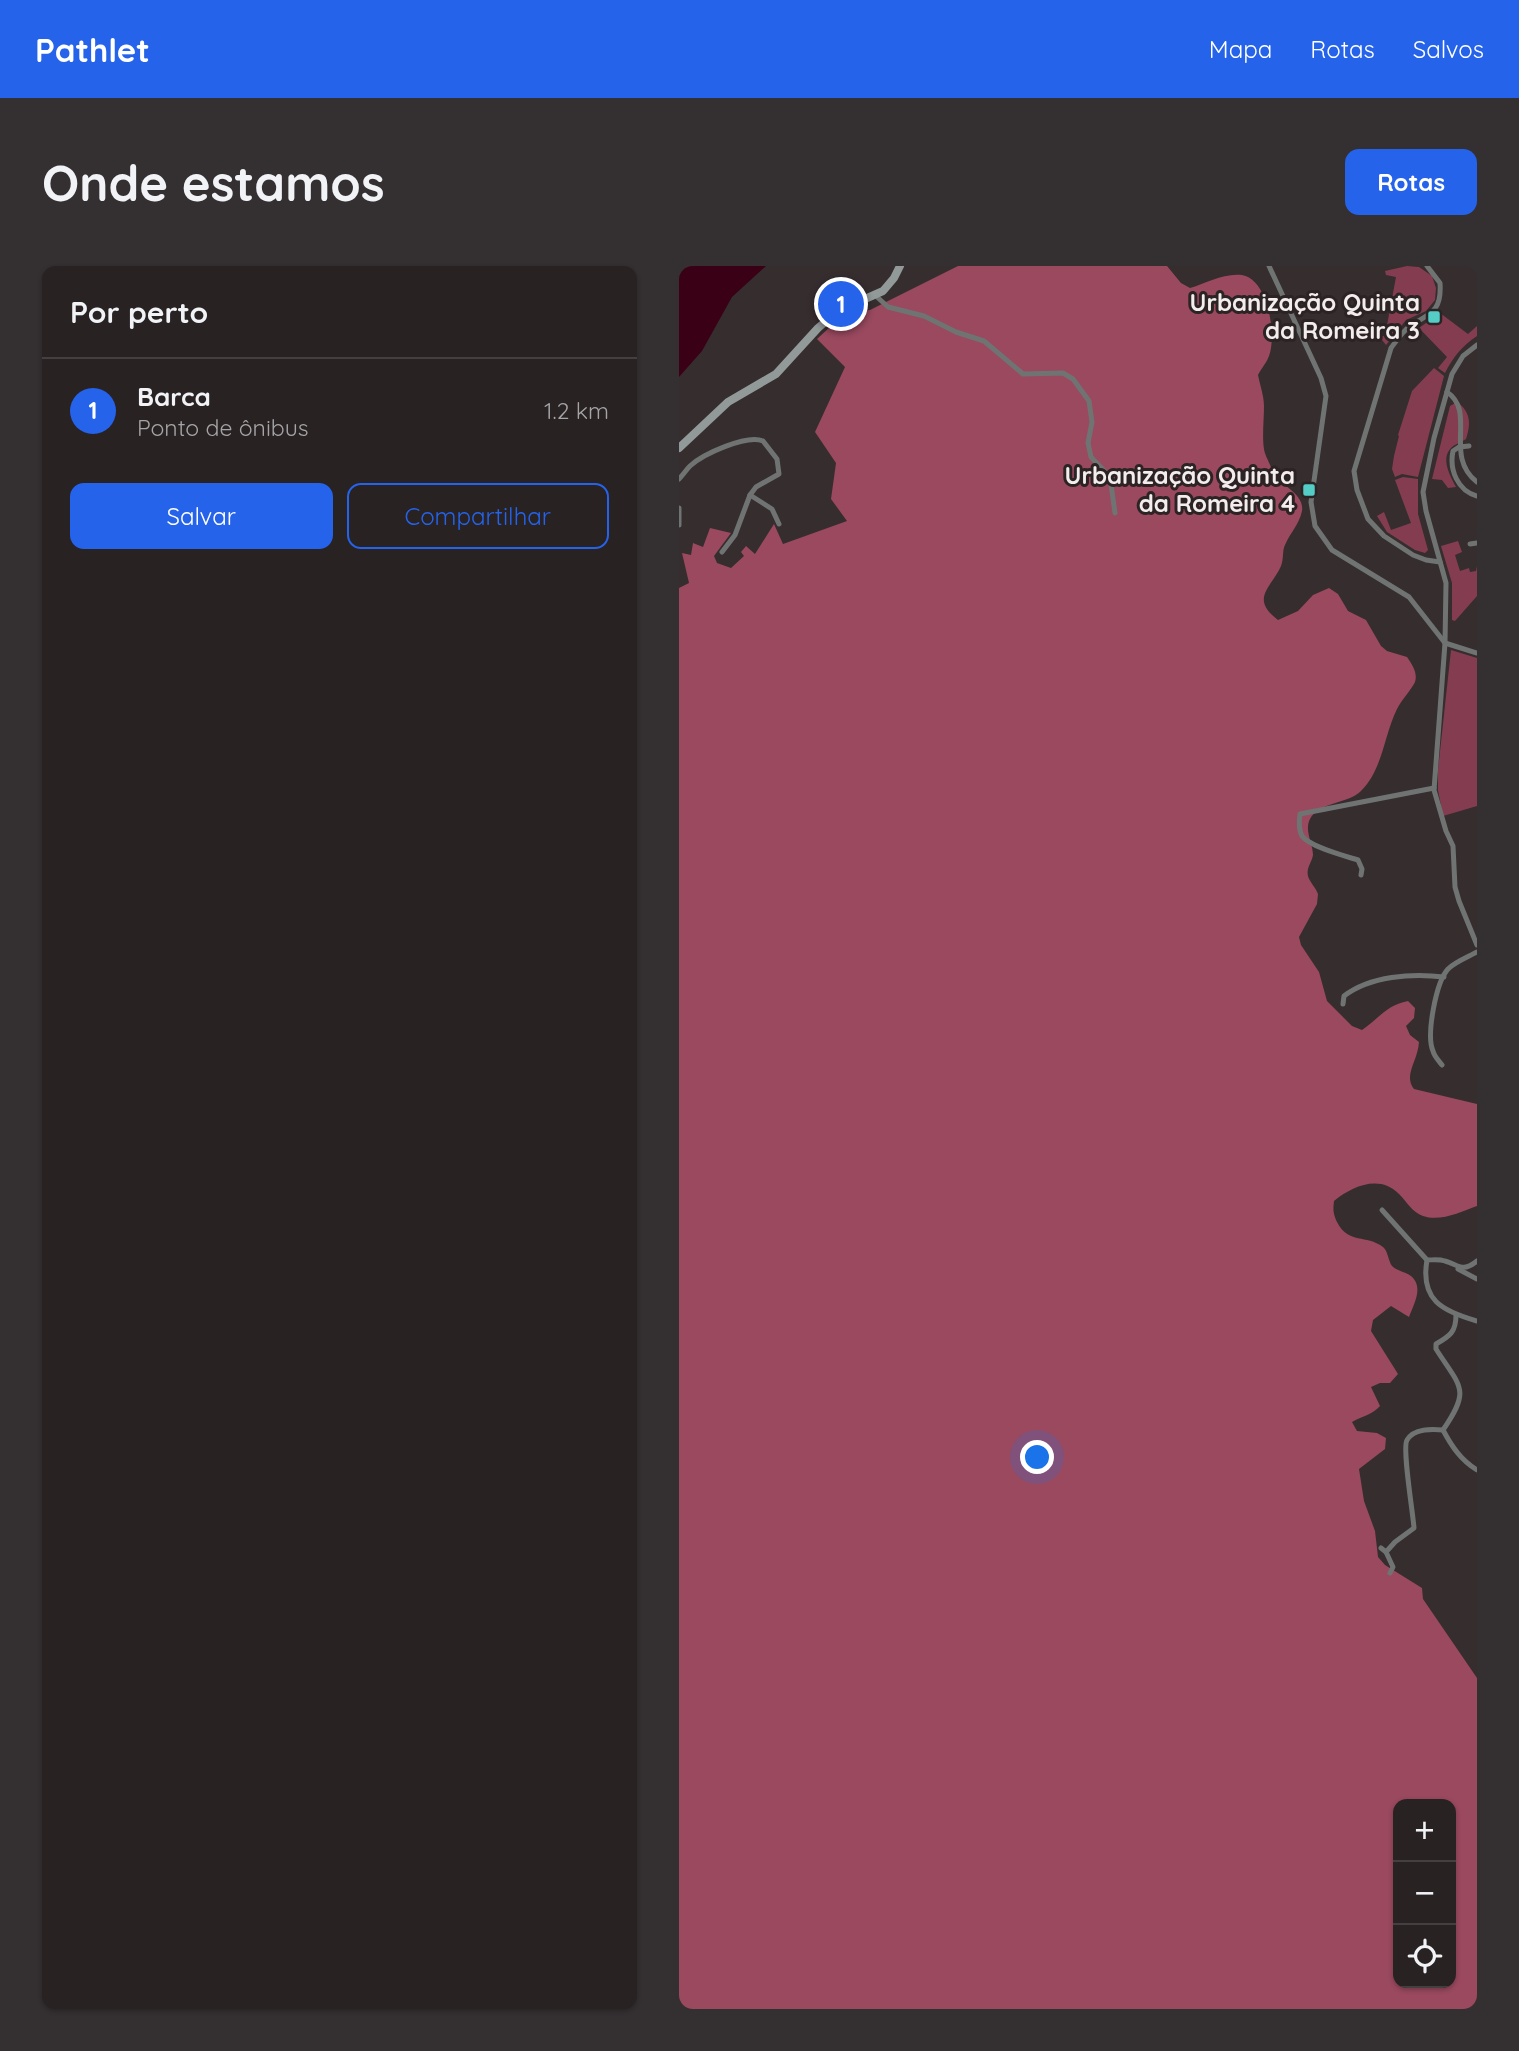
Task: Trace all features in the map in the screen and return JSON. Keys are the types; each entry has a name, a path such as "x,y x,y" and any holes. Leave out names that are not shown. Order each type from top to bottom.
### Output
{"main road":[{"path":"679,448 728,402 776,374 818,328 838,311 876,296 890,284 900,266"}],"street":[{"path":"1269,266 1321,378 1326,396 1311,502 1315,526 1332,550 1409,597 1445,643 1477,653"},
{"path":"1427,266 1440,283 1438,304 1431,315 1400,334 1391,348 1354,471 1360,503 1376,528 1413,555 1440,562"},
{"path":"876,296 888,307 923,316 956,332 984,341 1023,374 1063,373 1073,379 1090,401 1090,457 1110,477 1115,513"},
{"path":"1477,345 1463,356 1452,374 1434,438 1423,492 1445,583 1445,643 1434,788 1438,807 1453,846 1459,901 1477,945"},
{"path":"1447,392 1466,400"},
{"path":"1473,433 1466,465 1471,477 1477,482"},
{"path":"679,479 702,458 739,442 757,438 763,441 777,459 779,474 756,487 750,495 735,535 722,552"},
{"path":"1469,446 1453,451 1453,470 1463,489 1477,496"},
{"path":"750,495 772,509 779,524"},
{"path":"679,508 679,525"},
{"path":"1469,544 1477,543"},
{"path":"1361,875 1362,869 1358,860 1312,844 1303,837 1299,827 1300,814 1434,788"},
{"path":"1442,1065 1433,1052 1431,1023 1439,989 1448,970 1477,952"},
{"path":"1343,1004 1344,996 1363,984 1401,976 1444,977"},
{"path":"1382,1210 1427,1260 1447,1261 1477,1279"},
{"path":"1427,1260 1424,1277 1434,1301 1456,1315 1477,1321"},
{"path":"1455,1267 1465,1268 1477,1261"},
{"path":"1443,1430 1460,1402 1461,1388 1436,1349 1436,1343 1454,1333 1456,1315"},
{"path":"1390,1573 1393,1567 1384,1550 1414,1528 1405,1452 1408,1439 1425,1430 1443,1430"},
{"path":"1443,1430 1451,1448 1477,1470"}],"shaded area":[{"path":"679,266 766,266 732,297 702,351 679,377"},
{"path":"958,266 1167,266 1181,283 1190,288 1228,275 1242,275 1251,279 1264,297 1271,322 1269,356 1258,375 1264,402 1265,452 1275,475 1295,494 1302,505 1299,521 1284,547 1281,566 1265,593 1265,605 1278,620 1298,611 1313,595 1329,588 1338,594 1348,611 1366,620 1381,646 1387,651 1407,657 1414,669 1415,682 1397,709 1379,762 1368,782 1355,795 1320,809 1310,819 1308,828 1313,855 1308,873 1318,894 1317,904 1299,937 1301,945 1319,972 1327,1001 1352,1026 1362,1030 1389,1009 1408,1001 1415,1008 1414,1018 1406,1026 1410,1035 1419,1042 1410,1073 1414,1089 1477,1104 1477,1206 1450,1216 1430,1218 1416,1212 1391,1188 1375,1183 1349,1191 1334,1201 1333,1209 1336,1219 1347,1234 1383,1247 1392,1266 1411,1276 1417,1285 1417,1296 1409,1317 1391,1306 1373,1320 1371,1331 1398,1374 1390,1383 1371,1387 1380,1406 1352,1422 1357,1431 1377,1433 1386,1438 1385,1449 1359,1469 1364,1501 1375,1531 1378,1557 1385,1565 1422,1588 1423,1599 1477,1678 1477,2009 679,2009 679,588 689,583 682,553 691,555 693,543 703,547 710,528 731,533 714,556 717,563 731,568 744,556 741,552 746,546 755,554 774,524 783,544 847,521 831,499 836,463 815,432 845,367 817,339 844,314 870,310"},
{"path":"1407,266 1419,267 1432,276 1436,288 1435,300 1426,311 1406,320 1386,345 1379,336 1385,336 1396,277 1386,275 1385,271"},
{"path":"1440,313 1468,334 1477,326 1477,336 1458,352 1445,373 1438,368 1447,357 1419,328"},
{"path":"1434,368 1444,376 1418,477 1402,474 1395,477 1392,469 1398,435 1412,391"},
{"path":"1457,402 1467,414 1469,428 1466,439 1453,447 1446,457 1447,468 1456,487 1448,488 1442,480 1432,479 1450,406"},
{"path":"1403,477 1418,479 1418,514 1428,550 1425,553 1415,550 1387,532 1377,516 1384,512 1391,530 1411,523 1395,480"},
{"path":"1458,541 1462,552 1455,555 1460,571 1469,568 1470,572 1476,571 1477,566 1477,596 1455,621 1452,620 1452,583 1441,546"},
{"path":"1451,650 1477,658 1477,806 1443,816 1438,790 1438,770"}],"place":[{"name":"Barca","path":"841,304"},
{"name":"Urbanização Quinta da Romeira 3","path":"1434,317"},
{"name":"Urbanização Quinta da Romeira 4","path":"1309,490"}]}
